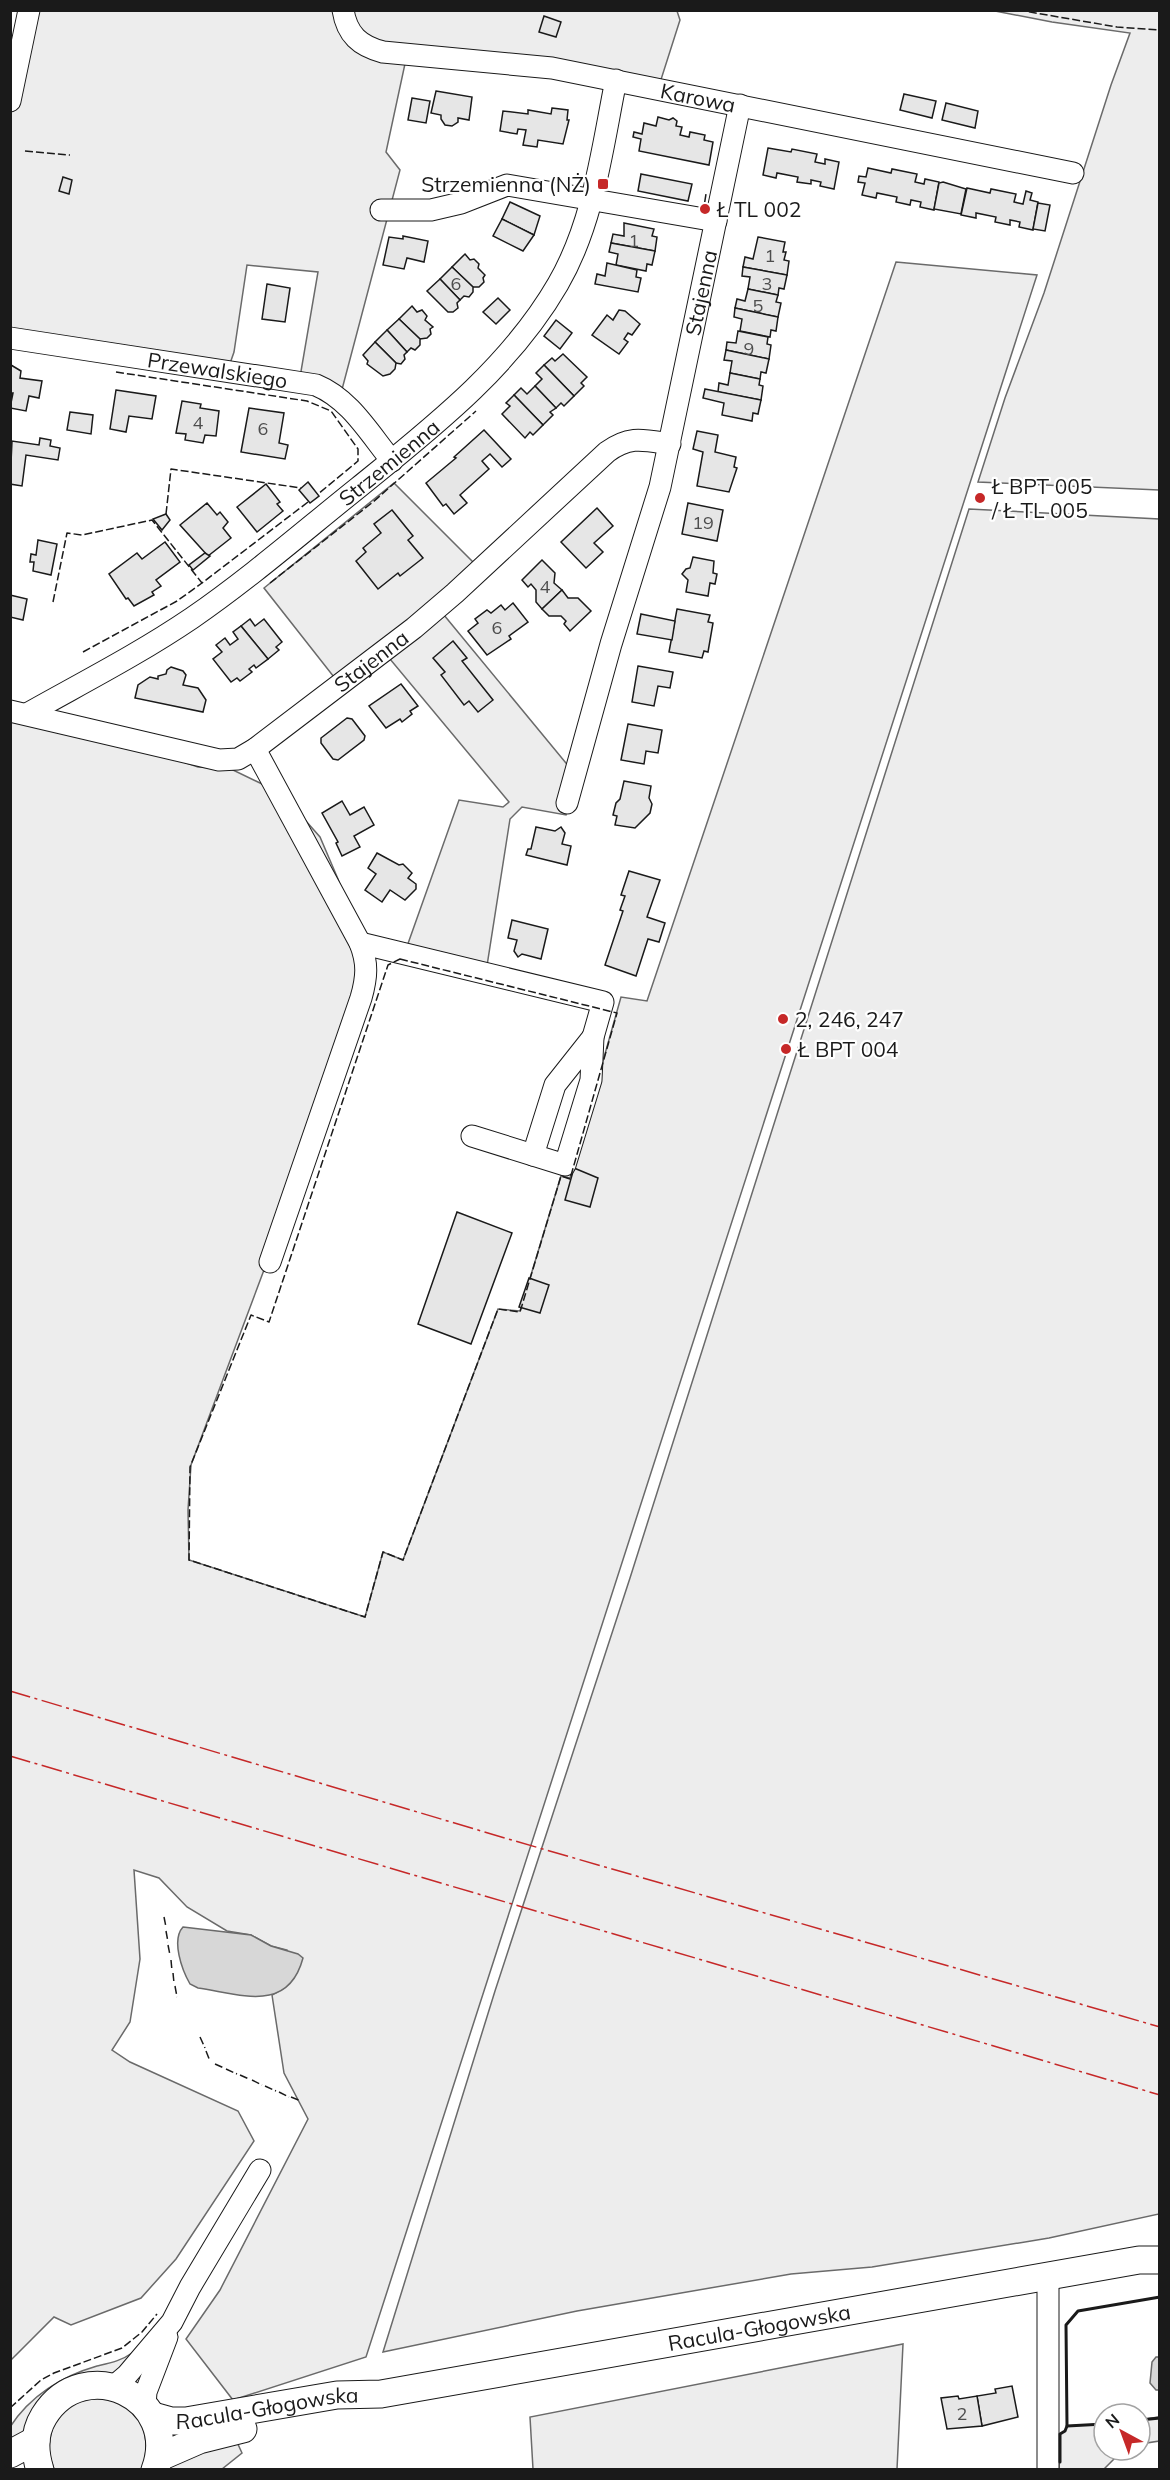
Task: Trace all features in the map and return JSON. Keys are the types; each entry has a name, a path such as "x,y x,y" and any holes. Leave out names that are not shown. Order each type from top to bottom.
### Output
{"main road":[{"name":"Racula-Głogowska","path":"149,2411 171,2421 186,2421 337,2395 381,2394 1153,2257"},
{"path":"40,2469 36,2458 36,2440 40,2423 50,2407 64,2395 80,2387 98,2385 113,2387 129,2393 149,2411 159,2433 158,2463"},
{"name":"Racula-Głogowska","path":"158,2463 199,2440 342,2408 381,2394"},
{"path":"10,2454 36,2440"}],"street":[{"path":"10,101 29,10"},
{"name":"Karowa","path":"343,10 345,24 353,37 366,47 383,52 552,68 1073,173"},
{"name":"Strzemienna","path":"19,712 192,618 392,461 485,378 538,315 572,257 592,198 616,80"},
{"name":"Stajenna","path":"567,803 611,644 660,487 740,105"},
{"path":"381,210 432,210 461,203 507,185 716,221"},
{"name":"Przewalskiego","path":"10,338 316,385 331,392 344,402 392,461"},
{"name":"Stajenna","path":"19,712 219,760 238,759 255,749 423,621 607,452 621,442 638,439 670,444"},
{"path":"255,749 367,959 362,998 270,1262"},
{"path":"360,943 603,1002 593,1037 591,1080 565,1165 472,1136"},
{"path":"533,1155 555,1085 593,1037"},
{"path":"149,2411 146,2392 172,2322 190,2287 260,2170"},
{"path":"1048,2276 1048,2469"},
{"path":"113,2387 127,2375 172,2322"}],"shaded area":[{"path":"29,11 677,11 680,20 658,89 406,59 386,152 400,170 340,397 299,383 318,272 247,265 234,352 226,375 11,343 11,108"},
{"path":"995,11 1159,11 1159,490 978,482 1005,398 1044,293 1130,33"},
{"path":"896,262 1037,275 366,2357 233,2400 186,2339 220,2290 308,2119 284,2073 272,1995 284,1988 287,1950 271,1946 251,1935 227,1931 187,1907 159,1878 134,1870 140,1959 130,2022 112,2050 130,2062 238,2111 254,2141 176,2259 141,2298 71,2325 54,2317 11,2360 11,712 131,744 198,767 231,769 260,783 291,804 320,837 338,879 360,943 368,992 191,1465 188,1510 189,1560 365,1617 383,1552 403,1560 498,1309 520,1311 561,1176 570,1178 621,997 647,1001"},
{"path":"394,483 480,569 439,609 575,774 566,815 522,807 510,819 486,972 405,952 459,800 503,807 509,802 385,653 341,686 264,588"},
{"path":"969,509 1159,519 1159,2214 1049,2238 872,2267 791,2274 577,2311 383,2352 495,1991 630,1578"},
{"path":"183,1927 251,1935 271,1946 298,1954 303,1958 296,1976 286,1987 274,1994 246,1996 198,1988 190,1984 179,1955 178,1939"},
{"path":"903,2344 897,2469 533,2469 530,2417"},
{"path":"132,2353 129,2365 27,2432 11,2448 10,2427 37,2397 71,2375 120,2360"},
{"path":"1159,2357 1160,2390 1156,2390 1150,2383 1152,2362"},
{"path":"101,2397 122,2404 132,2411 142,2425 146,2451 142,2469 54,2469 49,2450 50,2440 52,2430 61,2413 83,2399"},
{"path":"1159,2417 1159,2441 1152,2442 1152,2418"},
{"path":"1092,2425 1092,2462 1111,2462 1104,2469 1059,2469 1060,2434 1067,2426"},
{"path":"236,2440 242,2453 222,2469 166,2470 171,2461"}],"building":[{"path":"544,16 561,22 556,37 539,32"},
{"path":"436,91 472,97 469,120 458,118 458,122 452,126 445,125 441,115 431,113"},
{"path":"904,94 936,101 932,118 900,110"},
{"path":"412,98 430,101 426,123 408,120"},
{"path":"946,103 978,111 975,128 942,120"},
{"path":"552,108 568,110 567,120 569,120 563,144 538,140 537,147 523,145 526,130 518,129 517,134 500,131 503,111 528,114 528,110 551,114"},
{"path":"658,117 669,120 673,118 677,121 676,126 682,127 680,135 689,137 690,132 705,135 704,140 713,142 709,165 639,151 641,139 633,137 634,132 642,134 644,123 656,126"},
{"path":"768,148 791,152 792,149 817,154 815,162 825,164 825,159 839,162 834,189 820,186 821,182 811,180 811,184 797,182 798,177 777,173 776,178 763,175"},
{"path":"868,168 891,173 892,169 917,174 915,182 924,184 925,179 939,182 934,210 920,207 921,202 911,200 910,205 896,202 897,197 877,193 876,198 862,195 865,183 858,182 859,176 866,177"},
{"path":"641,174 692,184 688,201 638,191"},
{"path":"63,177 72,180 69,194 59,191"},
{"path":"943,182 966,189 961,214 934,209 939,183"},
{"path":"967,188 990,193 991,189 1016,194 1014,202 1023,204 1026,191 1032,193 1030,200 1038,202 1033,230 1019,227 1020,222 1010,220 1010,225 995,222 996,217 976,213 976,218 961,215"},
{"path":"510,202 540,216 534,235 502,219"},
{"path":"1038,203 1050,205 1045,231 1033,229"},
{"path":"502,219 534,235 523,251 493,236"},
{"path":"624,223 654,229 652,236 657,237 655,251 611,243 613,234 624,236"},
{"path":"403,236 428,241 424,262 407,258 404,269 383,265 389,237 403,239"},
{"path":"758,237 785,242 784,260 789,261 787,275 743,267 745,257 753,259"},
{"path":"611,243 655,251 652,265 647,264 646,271 616,265 618,254 609,252"},
{"path":"465,254 470,260 474,259 479,264 478,268 485,275 484,282 479,287 473,287 452,267"},
{"path":"607,263 637,270 636,277 641,278 638,292 595,284 597,274 605,276"},
{"path":"452,267 473,287 473,292 469,297 464,296 460,300 440,279"},
{"path":"743,267 787,275 784,289 779,288 778,295 748,289 750,277 742,276"},
{"path":"440,279 460,300 457,303 458,308 453,312 448,312 427,291"},
{"path":"267,284 290,288 285,322 262,319"},
{"path":"748,289 778,295 776,302 781,303 778,317 735,308 737,299 745,301"},
{"path":"498,298 510,310 496,324 483,312"},
{"path":"412,306 417,312 422,310 427,316 425,320 433,327 427,338 420,339 399,319"},
{"path":"735,308 778,317 776,331 771,330 770,337 740,331 742,319 734,317"},
{"path":"619,310 625,311 640,324 632,335 628,333 624,339 628,342 619,354 592,335 607,315 613,320"},
{"path":"399,319 420,339 420,345 415,350 411,348 407,352 387,330"},
{"path":"556,320 572,333 560,349 544,336"},
{"path":"387,330 407,352 401,364 396,363 375,342"},
{"path":"738,331 768,337 767,344 771,345 769,359 726,350 727,342 736,343"},
{"path":"375,342 396,363 395,369 390,374 383,376 367,364 368,361 363,355"},
{"path":"726,350 769,359 766,373 761,372 760,379 730,373 732,361 724,360"},
{"path":"563,354 587,377 581,383 584,386 574,396 544,365 552,358 555,361"},
{"path":"11,365 21,371 20,378 42,381 39,398 29,396 26,411 10,408 13,393 10,393"},
{"path":"544,365 574,396 564,406 561,403 556,408 535,386 542,379 536,373"},
{"path":"730,373 760,379 759,385 763,386 761,400 718,392 719,383 728,385"},
{"path":"535,386 556,408 550,412 553,415 543,425 514,395 521,388 527,394"},
{"path":"705,389 761,400 758,414 753,413 752,421 722,415 724,403 703,398"},
{"path":"116,390 156,396 152,419 129,416 126,432 110,429"},
{"path":"514,395 543,425 533,435 530,432 525,438 502,414 510,406 506,403"},
{"path":"182,401 201,404 200,408 219,411 216,436 205,435 203,443 185,440 186,434 176,433"},
{"path":"249,408 284,413 279,443 288,445 285,459 241,452"},
{"path":"70,412 93,415 91,434 67,430"},
{"path":"484,430 511,459 502,467 490,454 482,461 489,469 460,495 467,503 454,514 446,504 443,506 426,483"},
{"path":"697,431 718,435 715,452 736,457 734,467 737,468 729,492 697,486 703,452 693,449"},
{"path":"40,438 51,440 50,446 60,448 58,460 26,455 22,486 10,484 12,441 39,445"},
{"path":"308,482 319,496 310,503 299,490"},
{"path":"266,484 280,502 277,504 283,511 257,532 237,507"},
{"path":"207,503 217,515 220,512 228,522 223,528 231,538 208,556 180,525"},
{"path":"688,503 723,510 717,541 682,534"},
{"path":"597,508 613,526 594,543 603,552 586,568 561,542"},
{"path":"392,510 413,536 408,540 423,558 400,576 398,573 378,589 356,561 366,552 363,548 381,533 374,524"},
{"path":"166,514 170,520 162,530 153,519"},
{"path":"38,540 57,544 51,575 33,571 34,562 30,562 31,554 36,555"},
{"path":"165,542 180,562 156,580 161,586 152,592 154,595 134,606 128,598 126,599 109,574 137,553 142,559"},
{"path":"205,553 210,556 193,570 189,565"},
{"path":"693,557 714,561 713,573 717,574 715,584 710,583 708,596 686,592 688,580 682,574 690,568"},
{"path":"542,560 555,573 554,583 562,590 542,609 536,602 536,590 531,584 528,587 522,580"},
{"path":"562,590 568,598 578,598 591,611 570,631 561,616 549,616 542,609"},
{"path":"10,595 27,599 23,620 10,617"},
{"path":"513,603 528,622 509,636 511,639 487,655 468,631 478,623 475,619 487,610 491,613 501,605 505,610"},
{"path":"677,609 710,615 708,622 713,623 708,652 704,651 702,658 669,652"},
{"path":"641,614 675,621 672,640 637,634"},
{"path":"250,619 255,626 264,619 282,642 276,647 279,650 268,659 241,626"},
{"path":"241,626 268,659 256,668 254,665 249,669 252,672 240,681 237,678 231,682 213,659 222,652 216,645 225,638 230,645 238,639 233,632"},
{"path":"453,641 467,658 462,661 493,700 478,712 469,701 464,705 441,675 445,672 433,658"},
{"path":"638,666 673,672 670,688 658,686 654,706 632,702"},
{"path":"171,667 183,671 186,675 183,685 198,688 206,700 203,712 135,698 138,685 150,677 158,679 158,676 166,674"},
{"path":"401,684 418,706 410,711 412,714 402,722 400,719 386,728 369,706"},
{"path":"347,718 352,719 365,736 364,740 338,760 333,759 321,743 321,738"},
{"path":"628,724 662,730 658,753 646,751 644,764 621,760"},
{"path":"624,781 651,786 650,813 635,828 615,825 617,816 613,815"},
{"path":"342,801 350,815 364,807 374,825 354,836 360,847 342,856 336,843 338,842 322,813"},
{"path":"536,827 555,831 561,827 565,833 562,844 571,846 567,865 526,855 528,849 531,849"},
{"path":"377,853 399,865 403,864 412,873 408,878 416,884 416,889 405,900 390,890 382,902 365,890 376,874 368,868"},
{"path":"629,871 660,880 647,917 665,923 659,942 648,939 636,976 605,965 623,911 620,910 625,896 621,895"},
{"path":"512,920 548,929 541,959 522,954 518,957 514,951 517,940 508,938"},
{"path":"574,1168 598,1178 590,1207 565,1200"},
{"path":"457,1212 512,1233 471,1344 418,1324"},
{"path":"529,1278 549,1285 540,1313 519,1307"},
{"path":"1012,2386 1018,2417 982,2426 977,2396 996,2393 995,2389"},
{"path":"958,2396 959,2399 977,2396 982,2426 947,2429 941,2398"}],"fence":[{"path":"1018,10 1117,27 1160,30"},
{"path":"25,151 70,155"},
{"path":"703,213 706,194"},
{"path":"116,372 307,401 331,411 358,449 358,461 318,494"},
{"path":"270,583 373,502 476,411"},
{"path":"166,514 171,469 301,488"},
{"path":"53,602 67,533 82,535 152,520 202,583 308,502"},
{"path":"83,652 177,601 202,583"},
{"path":"400,959 617,1013 570,1179 561,1176 520,1312 498,1309 403,1560 383,1552 365,1617 189,1560 190,1467 251,1315 269,1322 388,965 400,959"},
{"path":"164,1917 166,1927"},
{"path":"166,1931 168,1942"},
{"path":"168,1945 170,1955"},
{"path":"171,1960 172,1971"},
{"path":"173,1973 174,1983"},
{"path":"175,1986 177,1997"},
{"path":"200,2037 205,2048"},
{"path":"206,2051 210,2061"},
{"path":"215,2064 224,2068"},
{"path":"226,2069 237,2074"},
{"path":"240,2075 249,2079"},
{"path":"252,2080 262,2085"},
{"path":"265,2086 276,2091"},
{"path":"279,2092 289,2097"},
{"path":"291,2097 301,2101"},
{"path":"10,2408 41,2380 54,2373 122,2348 142,2332 157,2314"}],"wall":[{"path":"1060,2462 1060,2434 1067,2426 1066,2325 1078,2311 1160,2297"},
{"path":"1152,2419 1160,2418"},
{"path":"1067,2426 1092,2425"}],"power":[{"path":"10,1691 515,1841 1160,2027"},
{"path":"10,1756 1160,2095"}],"place":[{"name":"Strzemienna (NŻ)","path":"603,184"},
{"name":"Ł TL 002","path":"705,209"},
{"name":"Ł BPT 005 / Ł TL 005","path":"980,498"},
{"name":"2, 246, 247","path":"783,1019"},
{"name":"Ł BPT 004","path":"786,1049"}]}
